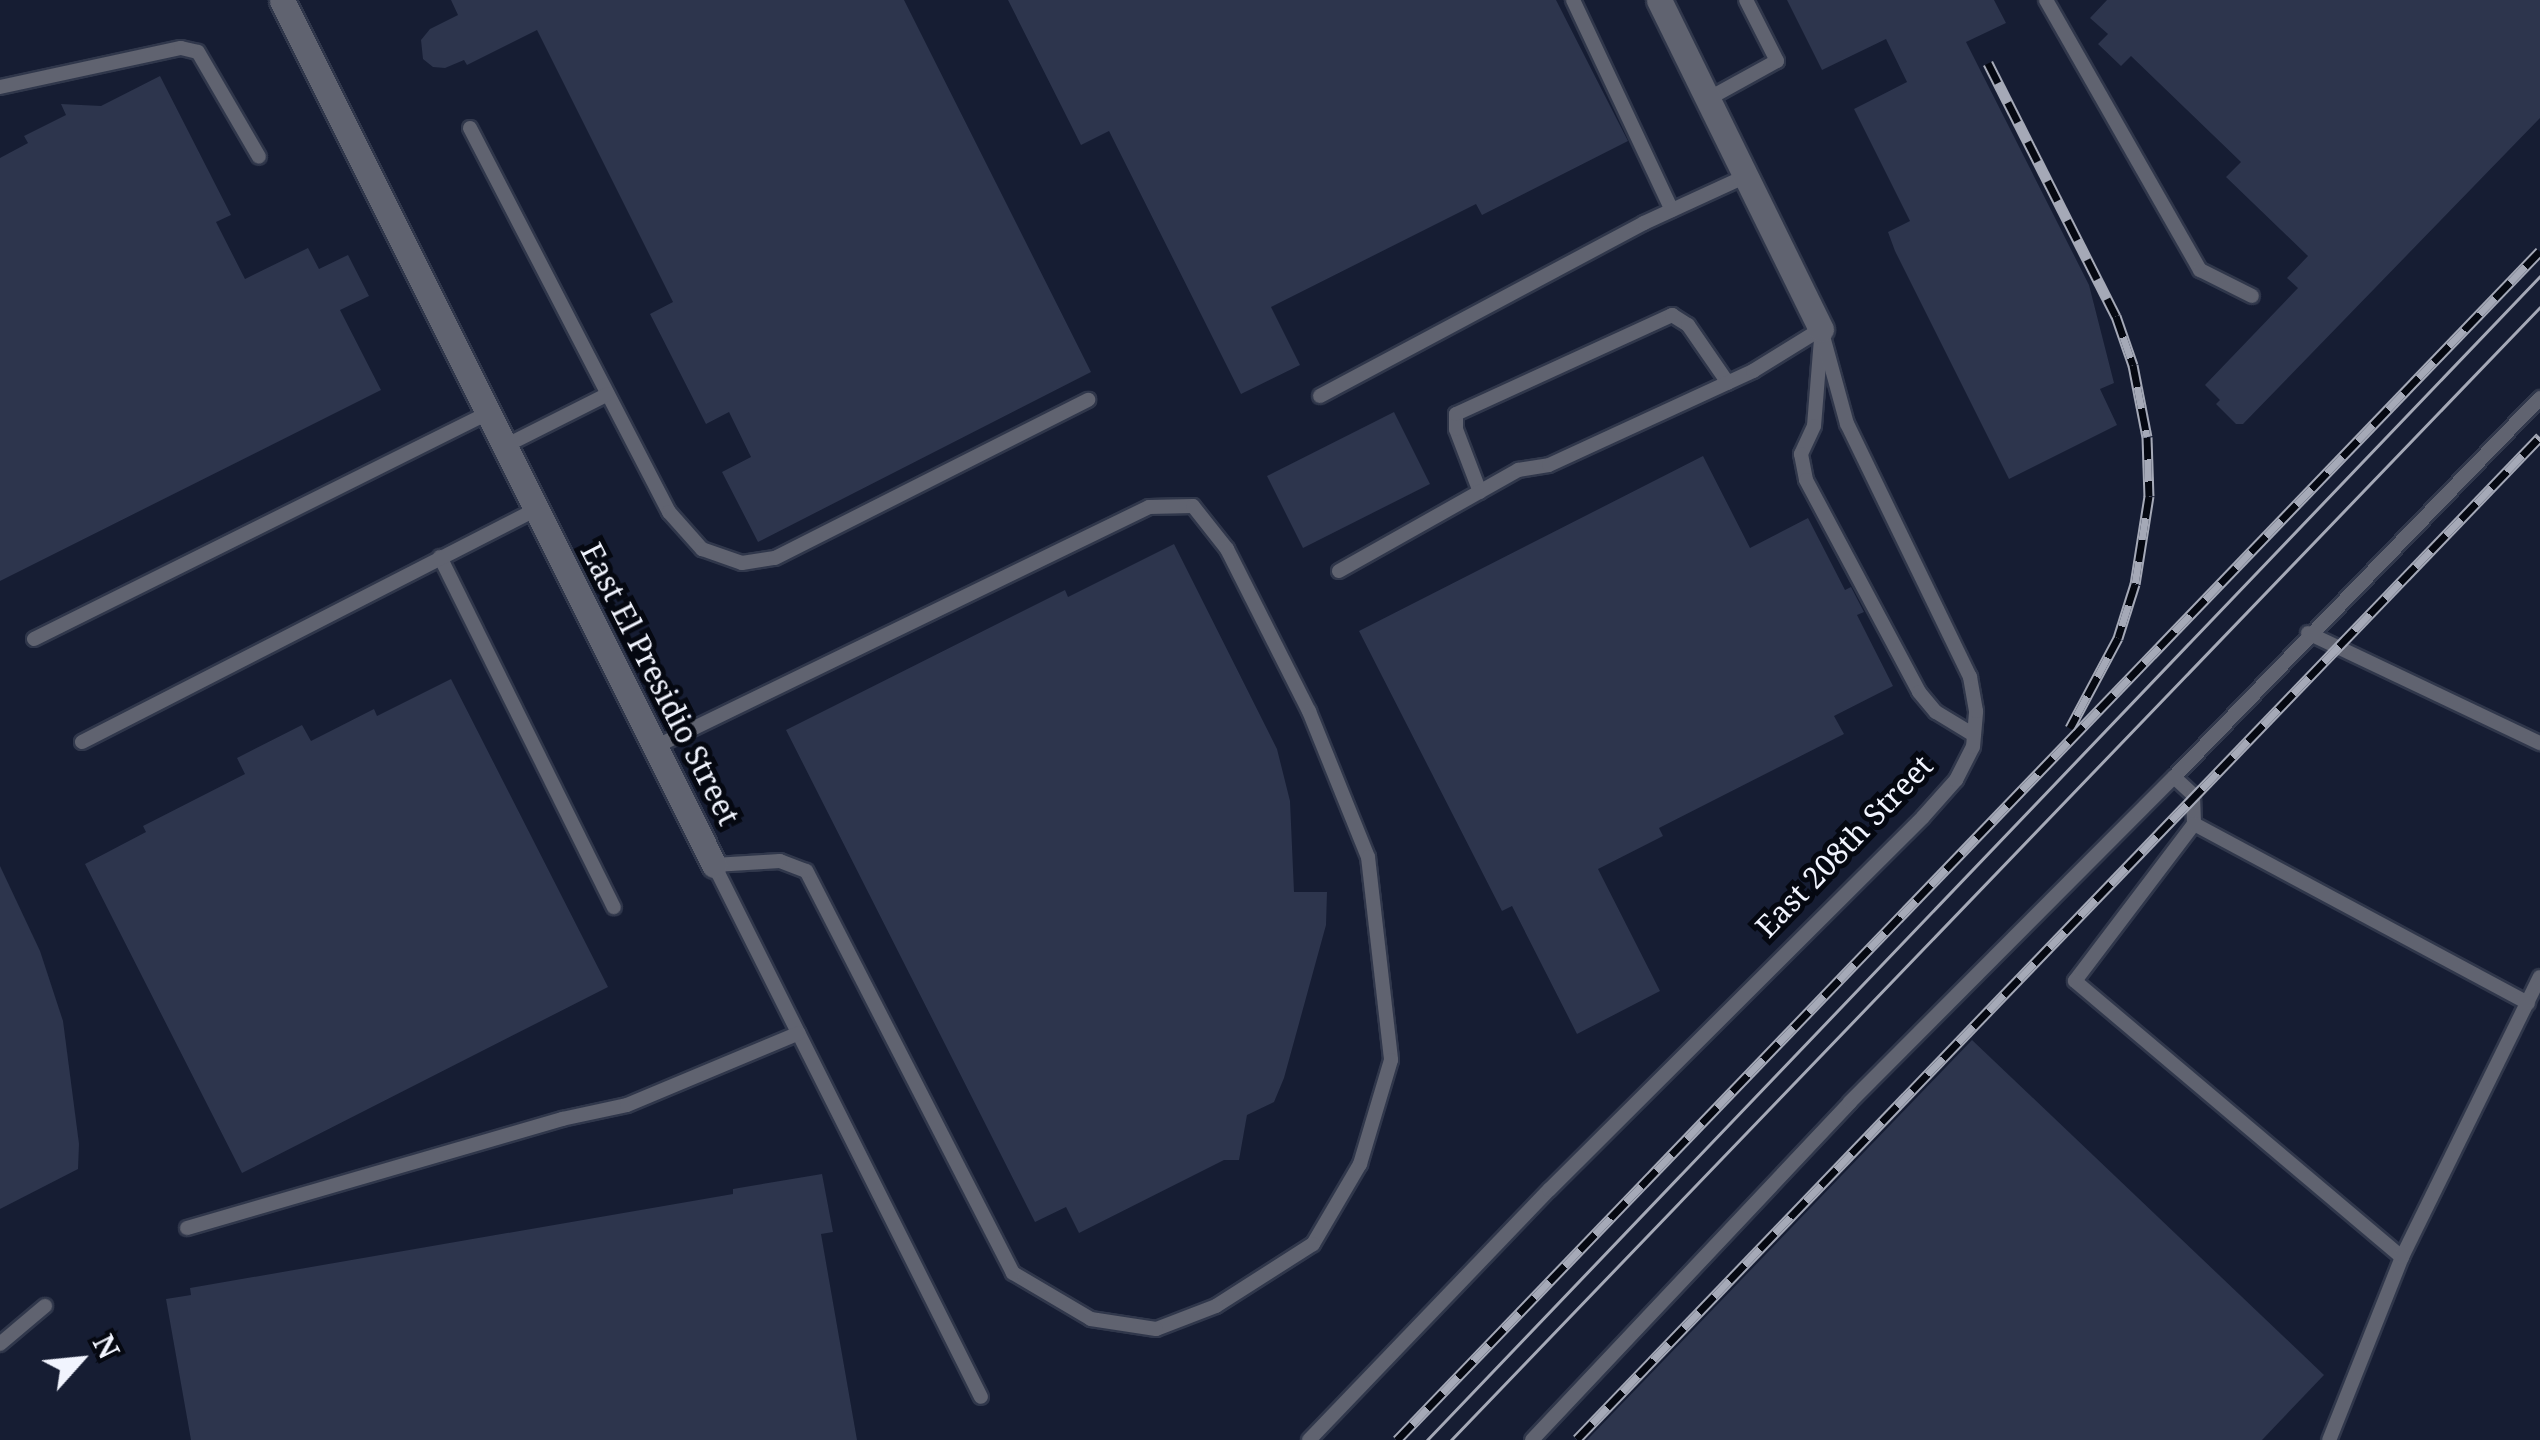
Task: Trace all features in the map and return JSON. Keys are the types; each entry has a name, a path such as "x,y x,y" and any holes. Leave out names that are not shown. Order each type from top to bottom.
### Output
{"street":[{"name":"East El Presidio Street","path":"282,0 714,865"},
{"name":"East 208th Street","path":"1658,0 1822,329"}],"lane":[{"path":"1573,0 1672,210"},
{"path":"1705,101 1777,60 1746,0"},
{"path":"2046,0 2200,270 2252,296"},
{"path":"0,87 181,48 198,52 259,156"},
{"path":"470,128 669,512 702,549 742,563 775,558 1088,400"},
{"path":"1320,396 1672,210 1744,177"},
{"path":"1480,492 1456,430 1456,414 1672,315 1688,326 1728,383"},
{"path":"1339,571 1518,470 1549,465 1728,383 1822,329"},
{"path":"1822,329 1814,426 1801,454 1806,480 1919,692 1936,712 1974,735"},
{"name":"East 208th Street","path":"1309,1440 1563,1176 1956,780 1974,735 1970,677 1847,424 1822,329"},
{"path":"505,446 608,394"},
{"path":"1532,1440 1850,1102 2174,777 2540,398"},
{"path":"34,640 488,412"},
{"path":"655,747 1149,507 1193,506 1227,549 1310,711 1368,857 1391,1060 1360,1164 1314,1244 1216,1306 1156,1329 1090,1319 1012,1272 806,872 780,861 714,865"},
{"path":"82,742 537,509"},
{"path":"440,558 614,908"},
{"path":"2308,634 2540,742"},
{"path":"2174,777 2193,795 2194,824 2076,981 2402,1257"},
{"path":"2194,824 2528,1002"},
{"name":"East El Presidio Street","path":"714,865 982,1397"},
{"path":"2329,1440 2402,1257 2540,977"},
{"path":"187,1228 562,1119 627,1105 799,1033"},
{"path":"0,1344 46,1306"}],"building":[{"path":"451,0 904,0 1091,372 758,542 722,472 751,457 729,412 706,424 650,314 673,302 537,30 467,65 464,60 445,68 433,67 423,59 421,40 430,29 458,15"},
{"path":"1008,0 1556,0 1628,141 1482,215 1476,204 1271,307 1300,365 1241,394 1109,131 1081,145"},
{"path":"1787,0 1994,0 2006,23 1966,42 2089,285 2114,383 2100,389 2117,425 2009,479 1895,251 1888,232 1910,221 1854,109 1907,82 1886,39 1822,70"},
{"path":"2107,0 2540,0 2540,118 2243,424 2236,424 2216,404 2220,400 2205,385 2298,288 2287,278 2308,256 2226,177 2241,162 2131,56 2121,66 2098,44 2108,34 2090,18"},
{"path":"160,76 231,215 216,222 245,279 308,248 319,269 348,255 369,296 340,310 381,390 0,581 0,158 28,143 24,136 66,115 61,104 101,106"},
{"path":"1394,412 1430,484 1303,548 1267,476"},
{"path":"1703,456 1750,548 1808,518 1845,590 1851,587 1864,612 1857,615 1893,686 1834,716 1844,734 1659,828 1663,836 1598,869 1660,991 1577,1034 1512,906 1502,911 1359,631"},
{"path":"1174,544 1277,749 1290,801 1294,892 1327,892 1326,925 1284,1078 1274,1102 1247,1115 1239,1160 1224,1160 1079,1233 1066,1207 1035,1222 786,730 1065,590 1068,597"},
{"path":"451,679 608,987 242,1173 85,864 146,832 143,826 245,774 237,758 302,725 311,741 374,709 377,716"},
{"path":"0,866 40,951 63,1021 79,1144 78,1169 0,1209"},
{"path":"1972,1040 2324,1375 2262,1440 1587,1440"},
{"path":"822,1174 833,1232 821,1234 857,1440 191,1440 166,1299 191,1295 190,1288 733,1194 733,1189"}],"tram line":[{"path":"1427,1440 2540,276"},
{"path":"1451,1440 2540,307"}],"railway":[{"path":"1988,63 2116,316 2133,365 2147,437 2149,496 2135,584 2118,638 2070,728"},
{"path":"1397,1440 2540,251"},
{"path":"1577,1439 2540,437"}]}
